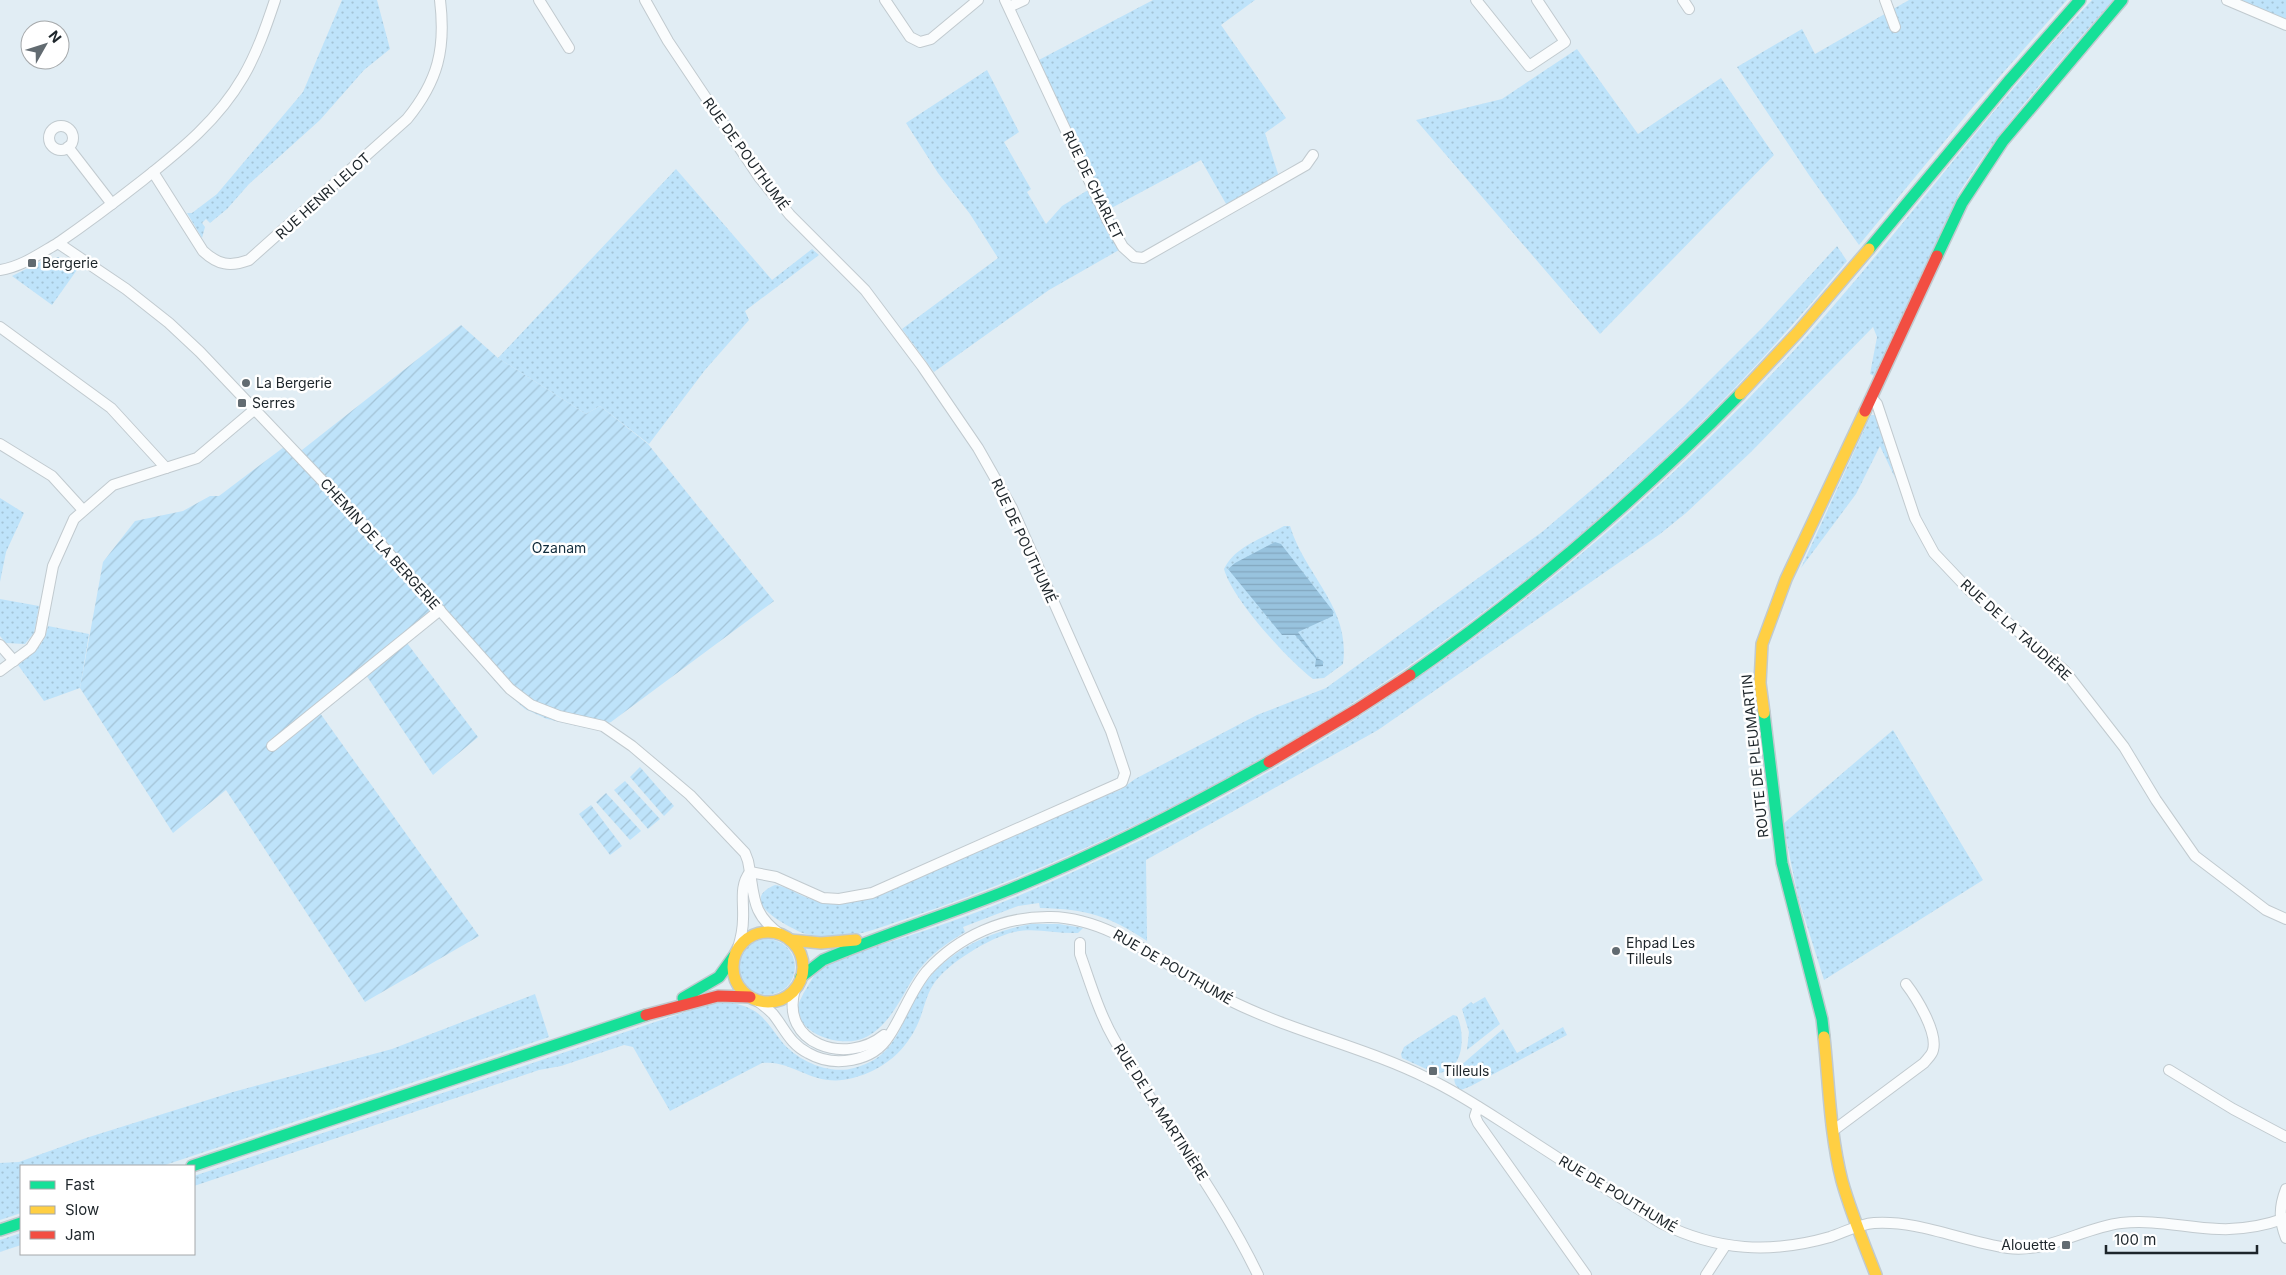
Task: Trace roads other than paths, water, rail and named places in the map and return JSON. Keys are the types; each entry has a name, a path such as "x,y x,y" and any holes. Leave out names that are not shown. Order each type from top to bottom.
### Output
{"main road":[{"path":"643,1016 710,984 722,974 736,951 748,938 760,933 773,932 786,937 821,943 875,938 927,921 1062,868 1227,786 1296,747 1434,658 1575,550 1645,488 1755,379 1836,288 1981,112 2080,0"},
{"name":"ROUTE DE PLEUMARTIN","path":"1876,1275 1842,1180 1834,1130 1822,1019 1782,863 1762,712 1760,660 1766,629 1780,594 1962,203 1986,164 2020,119 2122,0"},
{"path":"195,1165 643,1016 718,996 774,1001 786,997 795,989 801,977 802,964 800,955 786,937"},
{"path":"801,977 823,958 864,945 875,938"},
{"path":"736,951 733,967 735,979 741,989 753,999"},
{"path":"0,1230 20,1223"}],"street":[{"path":"0,270 23,263 58,243 112,204 203,130 230,97 256,54 275,0"},
{"name":"RUE HENRI LELOT","path":"153,172 203,251 212,259 224,264 238,264 249,260 407,120 419,105 436,72 440,55 443,37 440,0"},
{"path":"539,0 568,48"},
{"name":"RUE DE POUTHUMÉ","path":"645,0 668,41 759,177 790,215 865,290 922,366 978,448 1012,508 1111,731 1125,773 1122,782 1118,784 872,893 839,898 823,898 776,877 750,872"},
{"path":"885,0 907,34 913,40 920,42 931,39 978,0"},
{"path":"1007,4 1024,0"},
{"path":"1476,0 1530,66 1565,42 1537,0"},
{"path":"1683,0 1689,9"},
{"path":"1885,0 1895,27"},
{"path":"2227,0 2286,25"},
{"name":"RUE DE CHARLET","path":"1007,4 1106,217 1123,247 1134,257 1143,258 1229,209 1306,165 1313,155"},
{"path":"68,148 112,204"},
{"name":"CHEMIN DE LA BERGERIE","path":"58,243 119,285 169,323 255,409 510,689 531,705 559,716 603,726 658,766 690,795 744,854 760,915 766,923 786,937"},
{"path":"0,327 111,408 166,468"},
{"name":"RUE DE LA TAUDIÈRE","path":"1871,397 1877,404 1915,518 1926,541 1939,559 1969,590 2064,670 2124,747 2156,800 2195,856 2266,910 2286,919"},
{"path":"0,671 31,648 40,634 53,566 74,519 112,485 197,458 255,409"},
{"path":"0,444 52,476 83,510"},
{"path":"272,746 440,610"},
{"path":"0,645 14,660"},
{"path":"736,951 743,931 744,885 750,872"},
{"name":"RUE DE POUTHUMÉ","path":"753,999 772,1014 796,1046 822,1059 846,1061 864,1056 884,1042 910,996 927,972 964,940 1004,923 1034,918 1058,917 1092,924 1114,933 1228,1000 1431,1079 1662,1223 1680,1232 1725,1246 1755,1248 1787,1245 1830,1237 1874,1223 1905,1226 2009,1248 2037,1248 2120,1224 2164,1223 2218,1229 2238,1229 2283,1219"},
{"name":"RUE DE LA MARTINIÈRE","path":"1080,943 1080,954 1113,1038 1244,1244 1258,1275"},
{"path":"1834,1130 1924,1063 1933,1051 1934,1040 1930,1029 1914,994 1906,984"},
{"name":"RUE DE POUTHUMÉ","path":"795,989 792,1007 796,1025 811,1040 825,1046 842,1050 862,1047 875,1041 894,1026"},
{"path":"2168,1070 2233,1109 2286,1137"},
{"path":"1478,1107 1475,1116 1478,1123 1586,1275"},
{"path":"2286,1188 2280,1210 2286,1238"},
{"path":"1706,1275 1725,1246"}],"place":[{"name":"Bergerie","path":"32,263"},
{"name":"La Bergerie","path":"246,383"},
{"name":"Serres","path":"242,403"},
{"name":"Ehpad Les Tilleuls","path":"1616,951"},
{"name":"Tilleuls","path":"1433,1071"},
{"name":"Alouette","path":"2066,1245"}],"park label":[{"name":"Ozanam","path":"559,548"}]}
